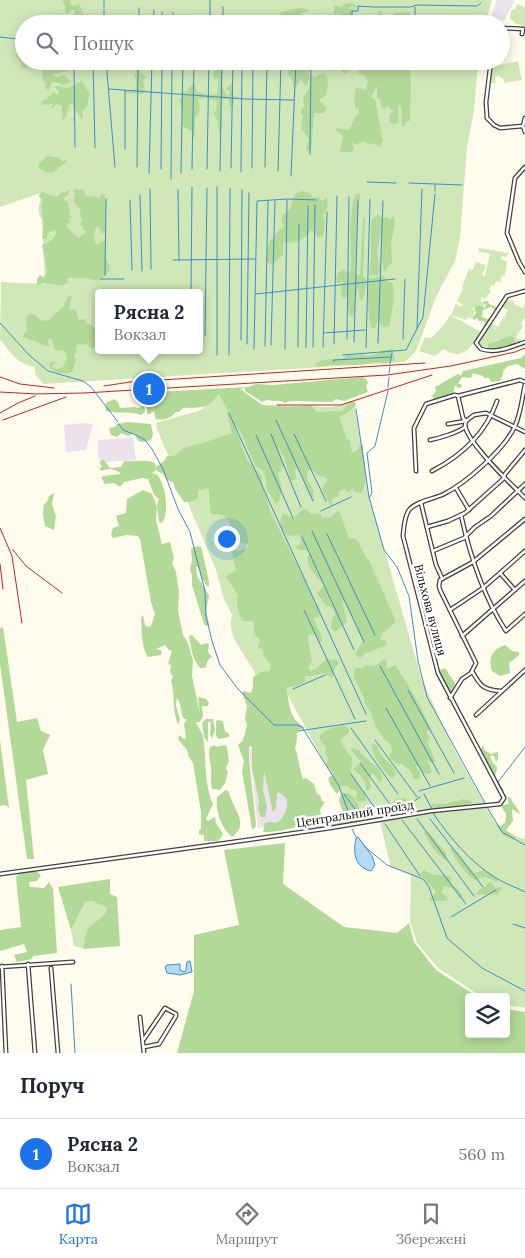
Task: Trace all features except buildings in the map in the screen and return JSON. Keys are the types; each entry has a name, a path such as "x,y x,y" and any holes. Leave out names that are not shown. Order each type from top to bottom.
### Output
{"street":[{"path":"510,28 523,29 522,34"},
{"path":"490,70 486,110 490,122 500,128 523,126"},
{"path":"525,118 523,126 525,132"},
{"path":"525,167 515,178 507,233 518,262 525,272"},
{"path":"525,291 507,296 476,343 481,349 490,351 512,347 525,342"},
{"path":"416,471 414,428 426,404 455,395 458,396 520,380 525,383 515,427 488,460 456,488 421,503 436,565 442,578"},
{"path":"458,396 463,418 466,422 465,428 488,460 525,498"},
{"path":"432,472 451,462 473,440 492,416 497,401"},
{"path":"448,424 466,422 474,415 486,413 525,432"},
{"path":"430,440 465,428"},
{"path":"427,527 448,521 469,510 504,476 525,450"},
{"path":"433,551 466,536 481,522 491,516 525,484"},
{"path":"456,488 469,510"},
{"name":"Вільхова вулиця","path":"421,503 411,508 404,521 404,542 438,673 504,798 500,804"},
{"path":"461,515 473,562 483,588 493,610 506,631 525,614"},
{"path":"450,698 462,679 468,676 476,663 439,586 442,578 473,562 525,518"},
{"path":"449,610 483,588 525,551"},
{"path":"500,573 515,590"},
{"path":"462,636 525,580"},
{"path":"476,715 525,670"},
{"path":"472,671 484,688 502,691"},
{"name":"Центральний проїзд","path":"0,874 330,828 431,811 500,804"},
{"path":"6,1053 1,966 73,962"},
{"path":"28,964 35,1053"},
{"path":"51,968 58,1053"},
{"path":"144,1039 165,1008 176,1014 159,1044 144,1047"},
{"path":"140,1017 144,1039 144,1053"}],"shaded area":[{"path":"497,0 515,0 507,15 491,15"},
{"path":"93,424 86,450 66,452 64,425"},
{"path":"133,437 136,460 101,462 98,456 98,440"},
{"path":"286,742 296,822 258,828 249,749"}],"green space":[{"path":"0,0 492,0 488,15 15,15 15,70 478,70 474,111 467,147 460,238 455,261 437,295 416,351 405,362 43,384 35,374 35,367 19,361 0,339 1,282 45,284 42,220 39,209 41,193 0,207"},
{"path":"62,0 71,0 70,4 74,6 79,4 84,15 74,15 75,11 72,10 67,14"},
{"path":"351,3 356,5 356,8 351,6 348,9 356,10 351,13 351,15 340,15 337,13 336,15 332,15 334,5 342,7 343,4"},
{"path":"517,4 525,7 525,27 522,26 523,21 522,25 514,23 510,19 511,10 515,10"},
{"path":"301,8 309,10 301,13 303,15 280,15 280,12"},
{"path":"410,12 412,15 392,15 395,13"},
{"path":"518,61 522,80 504,83 503,78 500,78 500,76 495,77 496,83 490,83 490,70 510,70 510,63"},
{"path":"42,70 68,70 51,74 56,78 66,75 65,78 72,81 63,85 52,82 49,90 46,89"},
{"path":"137,70 140,70 147,77 143,81 145,91 143,94 124,93 124,90 134,90 136,88 136,79 134,77"},
{"path":"217,70 222,70 222,83 227,95 230,94 226,89 232,83 233,75 233,95 239,98 234,99 233,105 230,108 228,99 222,99 221,132 219,133 218,121 213,113 216,111 217,101 205,98 198,99 200,110 195,118 195,136 193,138 192,131 182,126 182,109 179,100 182,97 181,92 187,91 192,84 195,84 197,92 209,95 217,94 219,78 214,78 213,73"},
{"path":"288,70 309,70 309,78 311,76 317,77 324,73 327,76 328,86 326,95 319,100 327,109 324,113 314,113 311,151 309,152 306,149 309,139 301,128 303,115 300,113 304,106 303,98 310,82 309,79 305,87 301,79 294,89"},
{"path":"340,70 348,70 345,74"},
{"path":"359,70 410,70 410,121 406,121 402,126 401,106 399,105 399,122 396,124 390,123 389,117 393,111 387,106 384,109 381,106 380,99 377,98 377,86 371,97 375,99 383,142 380,147 374,143 369,145 364,141 356,145 352,142 354,149 352,152 340,152 343,136 335,130 337,128 349,130 359,113 354,101 356,88 366,90 368,81 364,75 359,74"},
{"path":"82,81 90,94 87,106 82,111 82,120 77,111 75,121 73,122 74,111 72,102 66,117 62,120 62,106 56,104 53,108 50,108 52,104 43,105 41,103 53,92 57,94 59,92 55,87 68,88"},
{"path":"47,156 59,158 62,161 66,160 67,162 50,173 38,167"},
{"path":"75,188 83,189 86,196 89,197 89,195 92,197 96,196 98,199 102,194 105,194 105,198 108,198 106,204 106,234 103,232 101,235 100,229 97,226 94,237 97,244 106,242 106,258 110,270 100,281 86,278 67,278 68,283 61,286 45,283 37,285 37,279 40,275 45,276 47,270 42,245 52,240 57,232 56,230 49,232 46,239 42,238 44,225 41,206 43,200 39,197 40,194 42,192 56,197 62,192 65,193 69,190 64,200 68,202 70,216 74,218 69,218 70,223 67,224 67,228 79,238 87,232 80,225 83,221 80,209 74,202 76,194 73,191"},
{"path":"302,191 310,193 313,198 318,197 322,201 327,197 328,205 323,215 325,223 323,236 318,237 311,230 304,238 298,241 288,243 285,241 283,243 283,254 272,265 266,261 268,245 284,227 281,219 283,214 289,211 295,194"},
{"path":"356,194 360,194 355,267 357,275 360,274 363,218 365,217 363,276 367,281 363,299 360,300 357,290 354,316 352,318 349,314 347,297 342,298 341,287 343,281 337,283 336,279 338,273 344,269 349,274 351,268 350,225 353,201"},
{"path":"378,214 382,218 387,217 390,220 394,217 395,224 391,243 392,264 389,265 385,272 382,263 381,234 377,251 380,271 378,275 371,276 369,271 371,260 371,220"},
{"path":"479,248 509,253 506,257 502,256 501,259 507,262 505,276 502,275 500,282 496,281 494,286 491,285 490,294 486,294 488,295 486,299 481,297 481,302 485,304 483,307 475,306 472,309 475,311 471,319 468,317 466,320 451,315 456,304 461,307 463,304 457,301 469,269 473,270 476,262 486,265 482,275 485,276 490,254 478,251"},
{"path":"384,276 386,281 392,283 393,287 394,298 390,325 382,327 378,319 375,328 372,328 370,326 367,294 369,279"},
{"path":"72,296 69,309 76,310 79,320 85,319 86,323 95,327 95,348 88,346 90,341 85,345 79,344 76,346 76,353 74,355 76,360 72,372 59,373 53,371 49,365 51,362 57,362 52,365 53,368 63,367 67,358 65,351 55,350 50,338 48,340 49,347 23,337 24,333 27,332 26,321 28,314 35,315 42,321 49,320 63,307 68,297"},
{"path":"506,300 515,301 514,304 523,308 525,303 525,317 521,324 523,326 516,337 522,341 519,343 501,340 485,347 478,344 490,323 498,327 504,318 508,310 501,307"},
{"path":"488,301 489,304 497,307 496,311 491,307 483,310 482,317 490,318 486,326 483,327 484,321 472,318 476,313 474,307 479,305 485,308 486,304 482,303"},
{"path":"450,315 481,332 474,343 466,351 456,354 444,349 435,356 419,351 425,337 431,338 444,325"},
{"path":"511,336 516,344 497,350 487,348 488,344"},
{"path":"393,348 396,360 385,364 379,362 317,367 315,365 325,360 344,358 348,354 358,356 362,353 361,355 370,356"},
{"path":"525,354 525,369 517,364 508,366 503,371 500,381 491,382 489,378 473,373 471,378 462,377 458,384 461,384 462,387 458,388 455,385 453,395 435,401 432,396 436,391 435,387 458,374 461,376 463,371 521,358"},
{"path":"362,377 368,383 366,386 368,392 344,401 336,399 332,402 290,401 284,403 282,401 267,400 262,402 245,391 245,388 240,389 262,405 288,407 311,405 317,412 342,411 351,401 355,402 356,405 346,414 339,416 347,439 350,440 352,453 358,450 360,444 363,446 365,471 365,483 361,493 355,492 352,488 348,492 345,489 339,491 339,496 332,499 333,506 331,507 322,489 327,478 317,475 313,470 309,470 307,473 307,478 314,491 315,501 312,499 298,468 295,469 296,479 293,481 290,479 284,457 277,445 285,469 281,465 281,471 278,473 282,489 279,502 276,504 267,490 262,470 256,467 241,433 233,422 247,460 262,476 270,511 313,596 314,603 318,605 320,615 314,619 322,641 319,644 316,635 309,634 308,641 312,661 308,668 310,671 316,669 326,659 337,660 339,663 335,668 333,678 323,673 305,676 305,682 296,686 286,687 289,705 295,720 305,728 298,730 295,749 303,779 306,778 314,784 317,794 325,802 320,810 321,817 325,823 318,827 306,826 274,832 263,832 265,823 276,823 281,819 286,809 287,801 280,793 277,793 276,807 273,813 264,771 263,790 267,807 265,817 261,817 252,768 252,747 249,746 256,824 255,828 252,829 242,771 244,761 238,745 243,740 247,725 245,719 247,706 242,693 244,691 251,693 253,677 261,672 269,671 271,665 263,655 263,651 258,647 260,640 254,634 254,623 252,621 243,621 237,605 238,596 226,576 236,570 232,553 233,547 237,551 247,548 248,545 233,537 230,523 224,515 211,514 209,491 207,488 198,491 198,498 190,502 184,502 175,489 173,482 167,480 163,474 155,469 152,473 158,475 163,485 166,499 166,512 162,523 159,522 157,505 159,499 154,495 148,479 142,478 124,482 120,487 114,483 104,484 101,478 103,476 121,474 112,470 102,471 99,469 102,467 100,463 101,460 104,460 110,468 121,467 124,461 147,461 155,463 156,467 167,456 174,456 182,449 232,433 226,409 233,421 233,419 219,394 211,403 203,407 183,408 170,417 162,420 156,419 156,421 154,411 147,414 147,407 154,407 153,398 155,392 248,387 256,384 273,385"},
{"path":"242,390 264,405 332,407 354,401 368,493 422,680 454,749 501,833 525,839 525,1008 510,1006 510,993 476,993 438,968 417,943 410,921 411,875 400,869 391,868 380,822 351,827 338,787 286,692 261,696 256,675 231,630 232,615 224,599 216,570 156,423 201,410 221,393"},
{"path":"114,399 118,402 120,408 144,406 145,412 141,415 106,411 106,403"},
{"path":"128,422 151,424 153,434 151,440 138,441 134,433 128,436 121,433 117,437 111,435 109,428"},
{"path":"143,490 152,494 157,507 156,520 162,544 169,542 171,544 174,556 172,563 176,572 179,592 178,611 183,635 188,643 193,661 192,676 200,714 198,697 206,699 209,703 208,706 202,706 203,716 200,722 196,722 203,737 206,778 213,804 206,819 208,821 215,817 216,823 223,834 218,841 204,841 204,835 199,834 199,830 201,830 201,812 193,763 187,750 178,739 179,735 184,739 186,738 184,724 187,719 183,717 177,698 176,705 180,720 178,725 171,680 173,677 170,672 171,665 168,664 172,651 165,645 156,649 162,651 161,655 148,657 144,649 141,618 143,615 145,625 148,627 151,626 155,614 151,602 140,539 138,536 126,535 113,538 111,535 113,528 119,526 116,516 126,513 127,499"},
{"path":"54,493 52,504 56,516 54,530 45,526 43,514 44,504 49,496"},
{"path":"303,509 311,514 320,513 322,518 331,517 339,511 349,538 355,538 370,562 396,622 383,633 380,640 385,640 387,643 385,646 366,653 360,658 355,654 363,641 344,601 342,601 347,622 334,632 331,627 335,614 333,608 325,605 317,593 324,586 309,566 308,557 310,552 298,550 296,546 300,545 301,540 299,535 288,536 280,527 283,513 293,518"},
{"path":"197,546 201,547 209,582 209,586 207,586 201,577 198,567 196,567 197,576 209,596 206,610 209,624 207,626 204,624 192,585 190,570 192,560 191,549"},
{"path":"3,627 17,722 37,718 41,731 50,735 43,750 48,774 26,780 34,859 27,859 0,664 0,628"},
{"path":"192,635 201,645 209,644 208,652 212,657 208,660 205,668 200,668 193,656 189,636"},
{"path":"505,645 512,651 519,652 519,655 509,663 510,673 500,676 492,671 490,662 496,649"},
{"path":"386,659 387,669 395,665 405,680 431,729 426,732 430,739 427,742 436,762 431,763 427,759 432,772 429,774 423,773 417,765 420,779 414,779 410,770 403,764 397,764 391,760 389,754 392,752 391,745 384,739 375,725 371,712 365,704 354,678 355,668 363,668 365,665 375,666"},
{"path":"445,668 455,683 454,693 450,695 438,671"},
{"path":"206,719 213,719 215,730 212,739 210,734 211,722 208,722 208,742 204,737 202,723"},
{"path":"216,721 223,721 225,731 229,734 229,737 218,739 216,735"},
{"path":"344,725 349,730 349,733 341,739 343,746 352,758 351,774 365,794 366,801 357,801 357,791 350,789 348,786 339,786 337,794 329,781 329,777 333,773 326,765 328,758 325,754 326,748 320,738 326,731"},
{"path":"0,740 9,808 5,805 0,806"},
{"path":"375,744 381,755 395,770 396,773 393,779 376,759 372,745"},
{"path":"215,745 216,747 225,745 227,747 229,761 225,767 228,772 225,783 220,790 212,789 211,785 209,751 210,747"},
{"path":"483,745 484,750 491,754 498,752 496,762 494,756 490,757 497,768 494,779 480,751"},
{"path":"352,748 359,750 365,758 377,767 382,776 382,782 372,774 369,777 371,787 369,790 366,790 362,778 353,769 361,762 351,750"},
{"path":"226,790 229,792 240,821 237,832 232,837 222,824 217,807 217,797"},
{"path":"348,793 355,798 362,814 370,814 369,808 372,806 380,814 396,799 406,798 407,802 400,801 396,811 391,810 383,817 330,826 327,824 330,822 345,820 339,800 341,794"},
{"path":"507,797 511,798 520,814 512,809 513,821 506,830 516,837 515,840 503,835 495,824 501,826 505,823 506,814 502,805 509,804"},
{"path":"464,799 473,802 447,808 432,809 430,806 432,804 444,804"},
{"path":"425,831 446,853 447,860 434,850 424,834"},
{"path":"285,843 283,884 344,927 397,933 409,923 414,942 436,970 472,993 465,993 465,1038 510,1038 510,1010 525,1012 525,1053 177,1053 194,991 194,935 239,925 224,850"},
{"path":"453,847 474,873 484,870 497,879 498,882 485,877 474,880 455,858 450,849"},
{"path":"424,870 430,874 450,876 452,886 457,888 463,896 461,899 452,888 444,886 441,893 448,899 445,901 431,901 429,899 435,894 435,890 421,875"},
{"path":"36,871 41,875 37,881 29,882 30,887 44,888 49,882 53,888 57,953 33,956 32,959 17,962 14,955 27,952 24,944 0,951 0,930 21,927 16,877 19,873"},
{"path":"110,879 110,894 117,897 120,946 84,949 88,929 106,912 107,908 92,901 85,902 71,930 58,887"},
{"path":"490,881 495,888 503,887 497,895 476,895 481,888 485,887"},
{"path":"92,901 107,908 106,912 88,929 84,949 74,946 71,930 84,902"}],"water":[{"path":"358,837 372,856 375,865 371,871 361,866 356,858 355,843"},
{"path":"190,961 192,972 180,975 167,973 165,967 167,965 180,964 180,970 184,972 187,962"}],"waterway":[{"path":"104,0 104,7"},
{"path":"210,0 210,15"},
{"path":"410,7 417,5 477,6 481,3"},
{"path":"352,15 352,11 358,11 358,6 409,7"},
{"path":"223,7 223,15"},
{"path":"415,7 415,15"},
{"path":"139,8 139,15"},
{"path":"104,9 104,15"},
{"path":"154,10 154,15"},
{"path":"0,37 15,39"},
{"path":"74,70 75,147"},
{"path":"93,70 95,148"},
{"path":"107,70 115,167"},
{"path":"137,167 138,70"},
{"path":"149,173 152,70"},
{"path":"161,169 162,70"},
{"path":"171,179 172,70"},
{"path":"181,173 183,70"},
{"path":"192,169 194,70"},
{"path":"207,169 209,70"},
{"path":"220,171 222,70"},
{"path":"231,168 233,70"},
{"path":"241,172 242,70"},
{"path":"252,168 253,70"},
{"path":"265,167 267,70"},
{"path":"278,171 281,70"},
{"path":"291,176 296,70"},
{"path":"310,154 311,70"},
{"path":"109,89 245,99 294,100"},
{"path":"125,91 125,149"},
{"path":"367,182 396,183"},
{"path":"409,183 462,185"},
{"path":"435,185 435,191"},
{"path":"191,289 192,187"},
{"path":"217,187 217,355"},
{"path":"205,336 207,188"},
{"path":"229,355 230,188"},
{"path":"150,189 151,269"},
{"path":"417,329 422,189"},
{"path":"178,190 179,260"},
{"path":"241,340 242,190"},
{"path":"247,344 249,193"},
{"path":"343,355 406,350 423,317 435,194"},
{"path":"140,195 142,271"},
{"path":"334,344 337,196"},
{"path":"347,339 349,197"},
{"path":"254,349 257,201 287,199 285,349"},
{"path":"288,199 316,200"},
{"path":"366,348 370,199"},
{"path":"105,275 106,200"},
{"path":"130,200 132,270"},
{"path":"265,346 268,201"},
{"path":"271,345 275,201"},
{"path":"354,342 358,201"},
{"path":"378,343 383,201"},
{"path":"313,347 315,205"},
{"path":"306,348 308,206"},
{"path":"323,347 327,212"},
{"path":"298,347 299,224"},
{"path":"173,260 255,259"},
{"path":"101,279 124,279"},
{"path":"256,294 395,279"},
{"path":"403,339 405,279"},
{"path":"0,323 29,355 48,371 83,381 91,387 118,422"},
{"path":"324,333 365,330"},
{"path":"390,364 392,353"},
{"path":"333,362 334,360 391,357"},
{"path":"389,373 390,367"},
{"path":"388,387 389,377"},
{"path":"371,503 369,498 372,493 367,453 375,446 388,391"},
{"path":"356,409 369,497"},
{"path":"229,413 366,714"},
{"path":"276,420 313,501"},
{"path":"119,424 123,430 145,440 152,449 163,469 178,509 190,532 205,591 206,616 220,665 238,689 274,725 298,725 302,727 339,786 352,822"},
{"path":"271,434 301,507"},
{"path":"294,434 326,501"},
{"path":"256,435 293,518"},
{"path":"321,511 351,497"},
{"path":"371,504 384,550 397,567 409,596 418,661 427,697 485,803"},
{"path":"312,531 364,642"},
{"path":"327,534 375,635"},
{"path":"302,537 354,650"},
{"path":"406,543 419,590"},
{"path":"420,593 430,627"},
{"path":"304,610 355,719"},
{"path":"380,666 439,774"},
{"path":"439,672 451,693"},
{"path":"293,689 325,675"},
{"path":"408,690 454,773"},
{"path":"452,697 464,719"},
{"path":"386,708 430,786"},
{"path":"298,731 366,721"},
{"path":"351,728 398,794"},
{"path":"375,740 417,797"},
{"path":"498,782 525,747"},
{"path":"360,763 389,803"},
{"path":"351,774 379,814"},
{"path":"495,777 503,791"},
{"path":"419,791 464,778"},
{"path":"344,794 360,816"},
{"path":"424,794 432,809"},
{"path":"396,814 420,797"},
{"path":"487,807 502,832 525,845"},
{"path":"385,817 396,809"},
{"path":"433,813 453,840 478,865 499,880 525,892"},
{"path":"417,819 474,896"},
{"path":"430,819 483,887"},
{"path":"402,820 466,904"},
{"path":"385,824 420,876"},
{"path":"352,829 356,837"},
{"path":"364,846 387,865 423,879 429,887 447,938 482,968 525,991"},
{"path":"451,917 496,890"},
{"path":"513,924 525,928"},
{"path":"71,984 75,1053"}],"railway":[{"path":"0,392 36,394 84,393 387,375 451,366 515,352 525,348"},
{"path":"104,386 130,382 425,363"},
{"path":"277,405 341,405 432,375"},
{"path":"0,377 20,384 54,388"},
{"path":"0,413 35,396"},
{"path":"3,420 66,397"},
{"path":"0,528 12,556 22,623"},
{"path":"13,550 26,566 62,593"},
{"path":"0,564 3,589"}],"place":[{"name":"Рясна 2","path":"149,389"}]}
